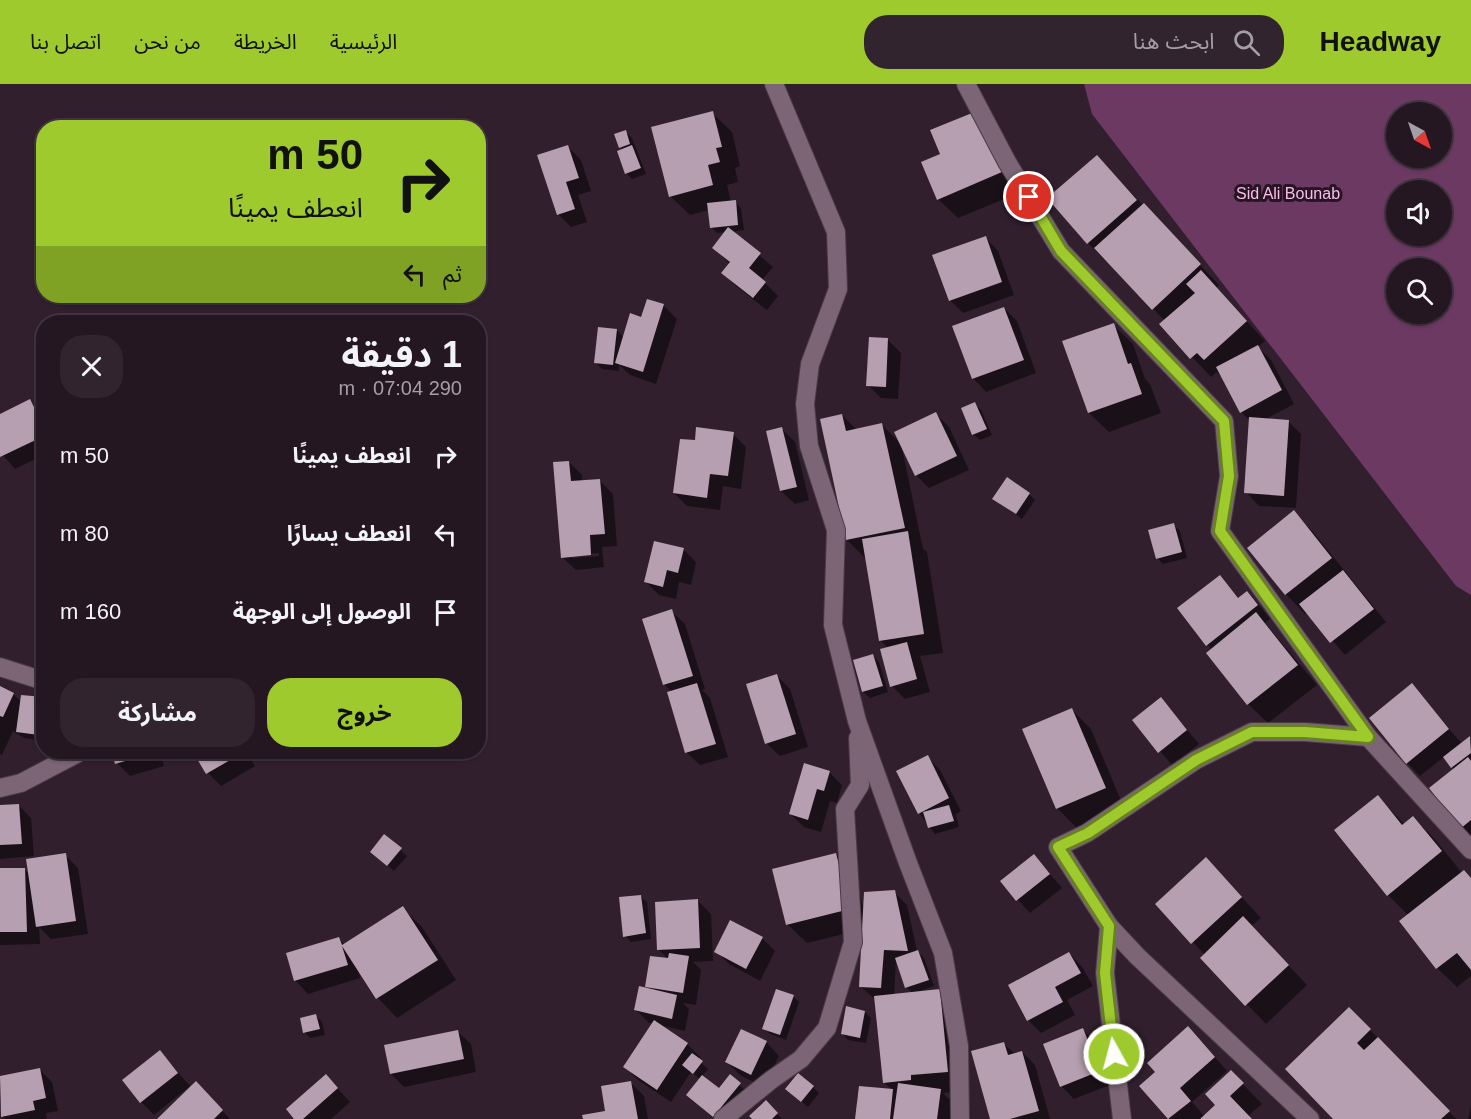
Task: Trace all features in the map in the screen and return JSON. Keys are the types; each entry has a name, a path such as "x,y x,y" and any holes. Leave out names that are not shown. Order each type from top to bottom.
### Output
{"street":[{"path":"774,84 836,232 838,289 810,364 805,404 809,446 836,530 833,625 857,721 943,953 959,1046 960,1119"},
{"path":"966,84 1007,162 1061,251 1224,421 1229,476 1220,531 1368,737 1471,850"},
{"path":"0,667 36,678"},
{"path":"723,1119 801,1059 827,1028 853,942 845,809 860,785 857,721"},
{"path":"1310,1119 1137,956 1109,926 1058,847 1088,833 1196,760 1252,732 1305,732 1368,737"},
{"path":"0,788 21,783 67,759"},
{"path":"1109,926 1105,973 1122,1119"}],"green space":[{"name":"Sid Ali Bounab","path":"1084,84 1471,84 1471,595 1456,586 1092,114"}],"building":[{"path":"713,111 722,147 716,148 720,162 708,165 713,185 669,197 651,127"},
{"path":"977,111 1002,172 937,200 921,162 940,154 930,130"},
{"path":"626,130 630,144 619,148 614,134"},
{"path":"568,145 579,178 566,182 575,209 557,215 537,155"},
{"path":"632,145 641,168 625,174 617,151"},
{"path":"1097,155 1137,200 1087,244 1047,198"},
{"path":"736,200 738,225 710,228 707,203"},
{"path":"1144,203 1201,264 1152,310 1094,248"},
{"path":"728,227 761,253 749,268 766,282 753,298 721,273 730,262 712,248"},
{"path":"986,236 1002,282 949,301 932,255"},
{"path":"1201,270 1247,321 1204,360 1197,353 1190,359 1159,324 1195,293 1186,284"},
{"path":"647,299 664,304 643,372 615,363 630,313 641,317"},
{"path":"1004,307 1024,360 972,379 952,326"},
{"path":"1114,323 1128,364 1131,363 1142,394 1088,413 1062,341"},
{"path":"598,327 617,329 613,365 594,363"},
{"path":"869,337 888,338 886,387 866,386"},
{"path":"1258,345 1282,390 1240,413 1216,367"},
{"path":"30,399 36,411 36,440 0,457 0,414"},
{"path":"975,402 987,429 972,435 961,408"},
{"path":"936,412 957,456 915,476 894,432"},
{"path":"842,414 846,431 882,423 905,528 846,540 820,419"},
{"path":"1249,417 1289,420 1284,496 1244,493"},
{"path":"696,427 734,432 728,476 710,474 707,498 673,493 680,439 695,440"},
{"path":"782,427 797,487 780,491 766,431"},
{"path":"569,461 571,481 600,479 605,534 590,535 591,555 561,558 553,462"},
{"path":"1007,477 1030,493 1016,514 992,499"},
{"path":"1294,510 1332,558 1285,595 1247,548"},
{"path":"1174,523 1182,552 1156,559 1148,530"},
{"path":"908,531 924,634 879,641 862,539"},
{"path":"654,541 684,548 678,573 667,570 663,587 644,582"},
{"path":"1343,570 1374,609 1330,643 1299,604"},
{"path":"1220,575 1238,598 1247,591 1258,605 1206,646 1177,608"},
{"path":"672,609 693,676 663,685 642,619"},
{"path":"1256,612 1298,665 1247,705 1206,653"},
{"path":"907,642 917,679 890,687 880,649"},
{"path":"873,654 883,686 862,692 853,660"},
{"path":"777,674 796,734 765,744 746,684"},
{"path":"697,683 716,744 685,753 667,692"},
{"path":"1412,683 1449,729 1406,764 1369,718"},
{"path":"0,686 14,693 3,717 0,716"},
{"path":"21,695 36,696 36,735 16,732"},
{"path":"1161,697 1187,730 1158,753 1132,720"},
{"path":"1072,708 1106,788 1056,809 1022,729"},
{"path":"1470,736 1471,753 1451,768 1443,757"},
{"path":"928,755 949,798 918,814 896,771"},
{"path":"1468,757 1471,761 1471,820 1460,829 1429,788"},
{"path":"114,759 132,759 115,764"},
{"path":"197,759 232,759 206,774"},
{"path":"804,763 830,771 824,791 817,789 808,820 789,814"},
{"path":"1378,795 1402,825 1413,816 1442,851 1387,896 1334,830"},
{"path":"19,804 22,844 0,845 0,805"},
{"path":"949,805 954,821 928,828 923,812"},
{"path":"384,834 402,848 387,866 370,852"},
{"path":"66,853 76,921 36,927 26,859"},
{"path":"836,853 850,909 786,925 772,869"},
{"path":"1034,854 1050,874 1016,901 1000,881"},
{"path":"1206,857 1242,897 1191,944 1155,904"},
{"path":"0,868 25,868 27,932 0,932"},
{"path":"1464,870 1471,878 1471,970 1457,953 1436,969 1399,921"},
{"path":"895,890 908,951 884,950 881,988 859,987 864,892"},
{"path":"641,895 646,933 623,937 619,897"},
{"path":"698,899 700,948 657,950 655,902"},
{"path":"403,906 438,960 376,999 342,946 348,965 294,981 286,953 339,937 342,945"},
{"path":"1243,916 1289,965 1245,1006 1200,958"},
{"path":"730,920 763,937 746,969 714,952"},
{"path":"918,950 929,980 905,988 895,958"},
{"path":"1069,952 1081,973 1055,987 1063,1002 1027,1021 1008,985"},
{"path":"669,953 689,956 683,993 645,987 650,956 668,958"},
{"path":"639,986 677,995 672,1019 634,1010"},
{"path":"776,989 794,995 780,1035 762,1029"},
{"path":"940,989 948,1072 911,1075 911,1080 883,1083 874,996"},
{"path":"846,1006 865,1011 860,1038 841,1034"},
{"path":"1349,1007 1371,1029 1357,1043 1364,1050 1378,1037 1450,1111 1441,1119 1333,1119 1285,1069"},
{"path":"316,1014 320,1029 303,1033 300,1018"},
{"path":"654,1020 688,1043 657,1090 623,1067"},
{"path":"1188,1026 1215,1057 1180,1088 1191,1101 1168,1119 1139,1086 1155,1072 1147,1063"},
{"path":"1083,1028 1100,1071 1060,1087 1043,1044"},
{"path":"741,1029 767,1041 751,1075 725,1062"},
{"path":"458,1030 464,1059 390,1074 384,1045"},
{"path":"1004,1042 1008,1055 1022,1051 1039,1111 1010,1119 990,1119 971,1051"},
{"path":"160,1050 178,1073 140,1103 122,1080"},
{"path":"692,1053 703,1061 693,1074 682,1065"},
{"path":"40,1068 46,1098 33,1101 35,1110 1,1117 0,1076"},
{"path":"1231,1070 1244,1083 1230,1096 1252,1119 1200,1119 1215,1105 1205,1094"},
{"path":"798,1073 814,1086 801,1102 785,1089"},
{"path":"326,1074 338,1088 303,1119 294,1119 286,1109"},
{"path":"730,1074 741,1083 713,1117 686,1095 702,1075 719,1088"},
{"path":"196,1081 223,1110 214,1119 157,1119"},
{"path":"631,1081 638,1119 583,1119 582,1115 605,1111 601,1086"},
{"path":"898,1083 941,1089 937,1119 893,1119"},
{"path":"859,1086 893,1089 890,1119 855,1119"},
{"path":"766,1100 778,1113 772,1119 752,1119 749,1116"}],"route":[{"path":"1029,197 1061,251 1224,421 1229,476 1220,531 1368,737 1305,732 1252,732 1196,760 1088,833 1058,847 1109,926 1105,973 1114,1054"}]}
